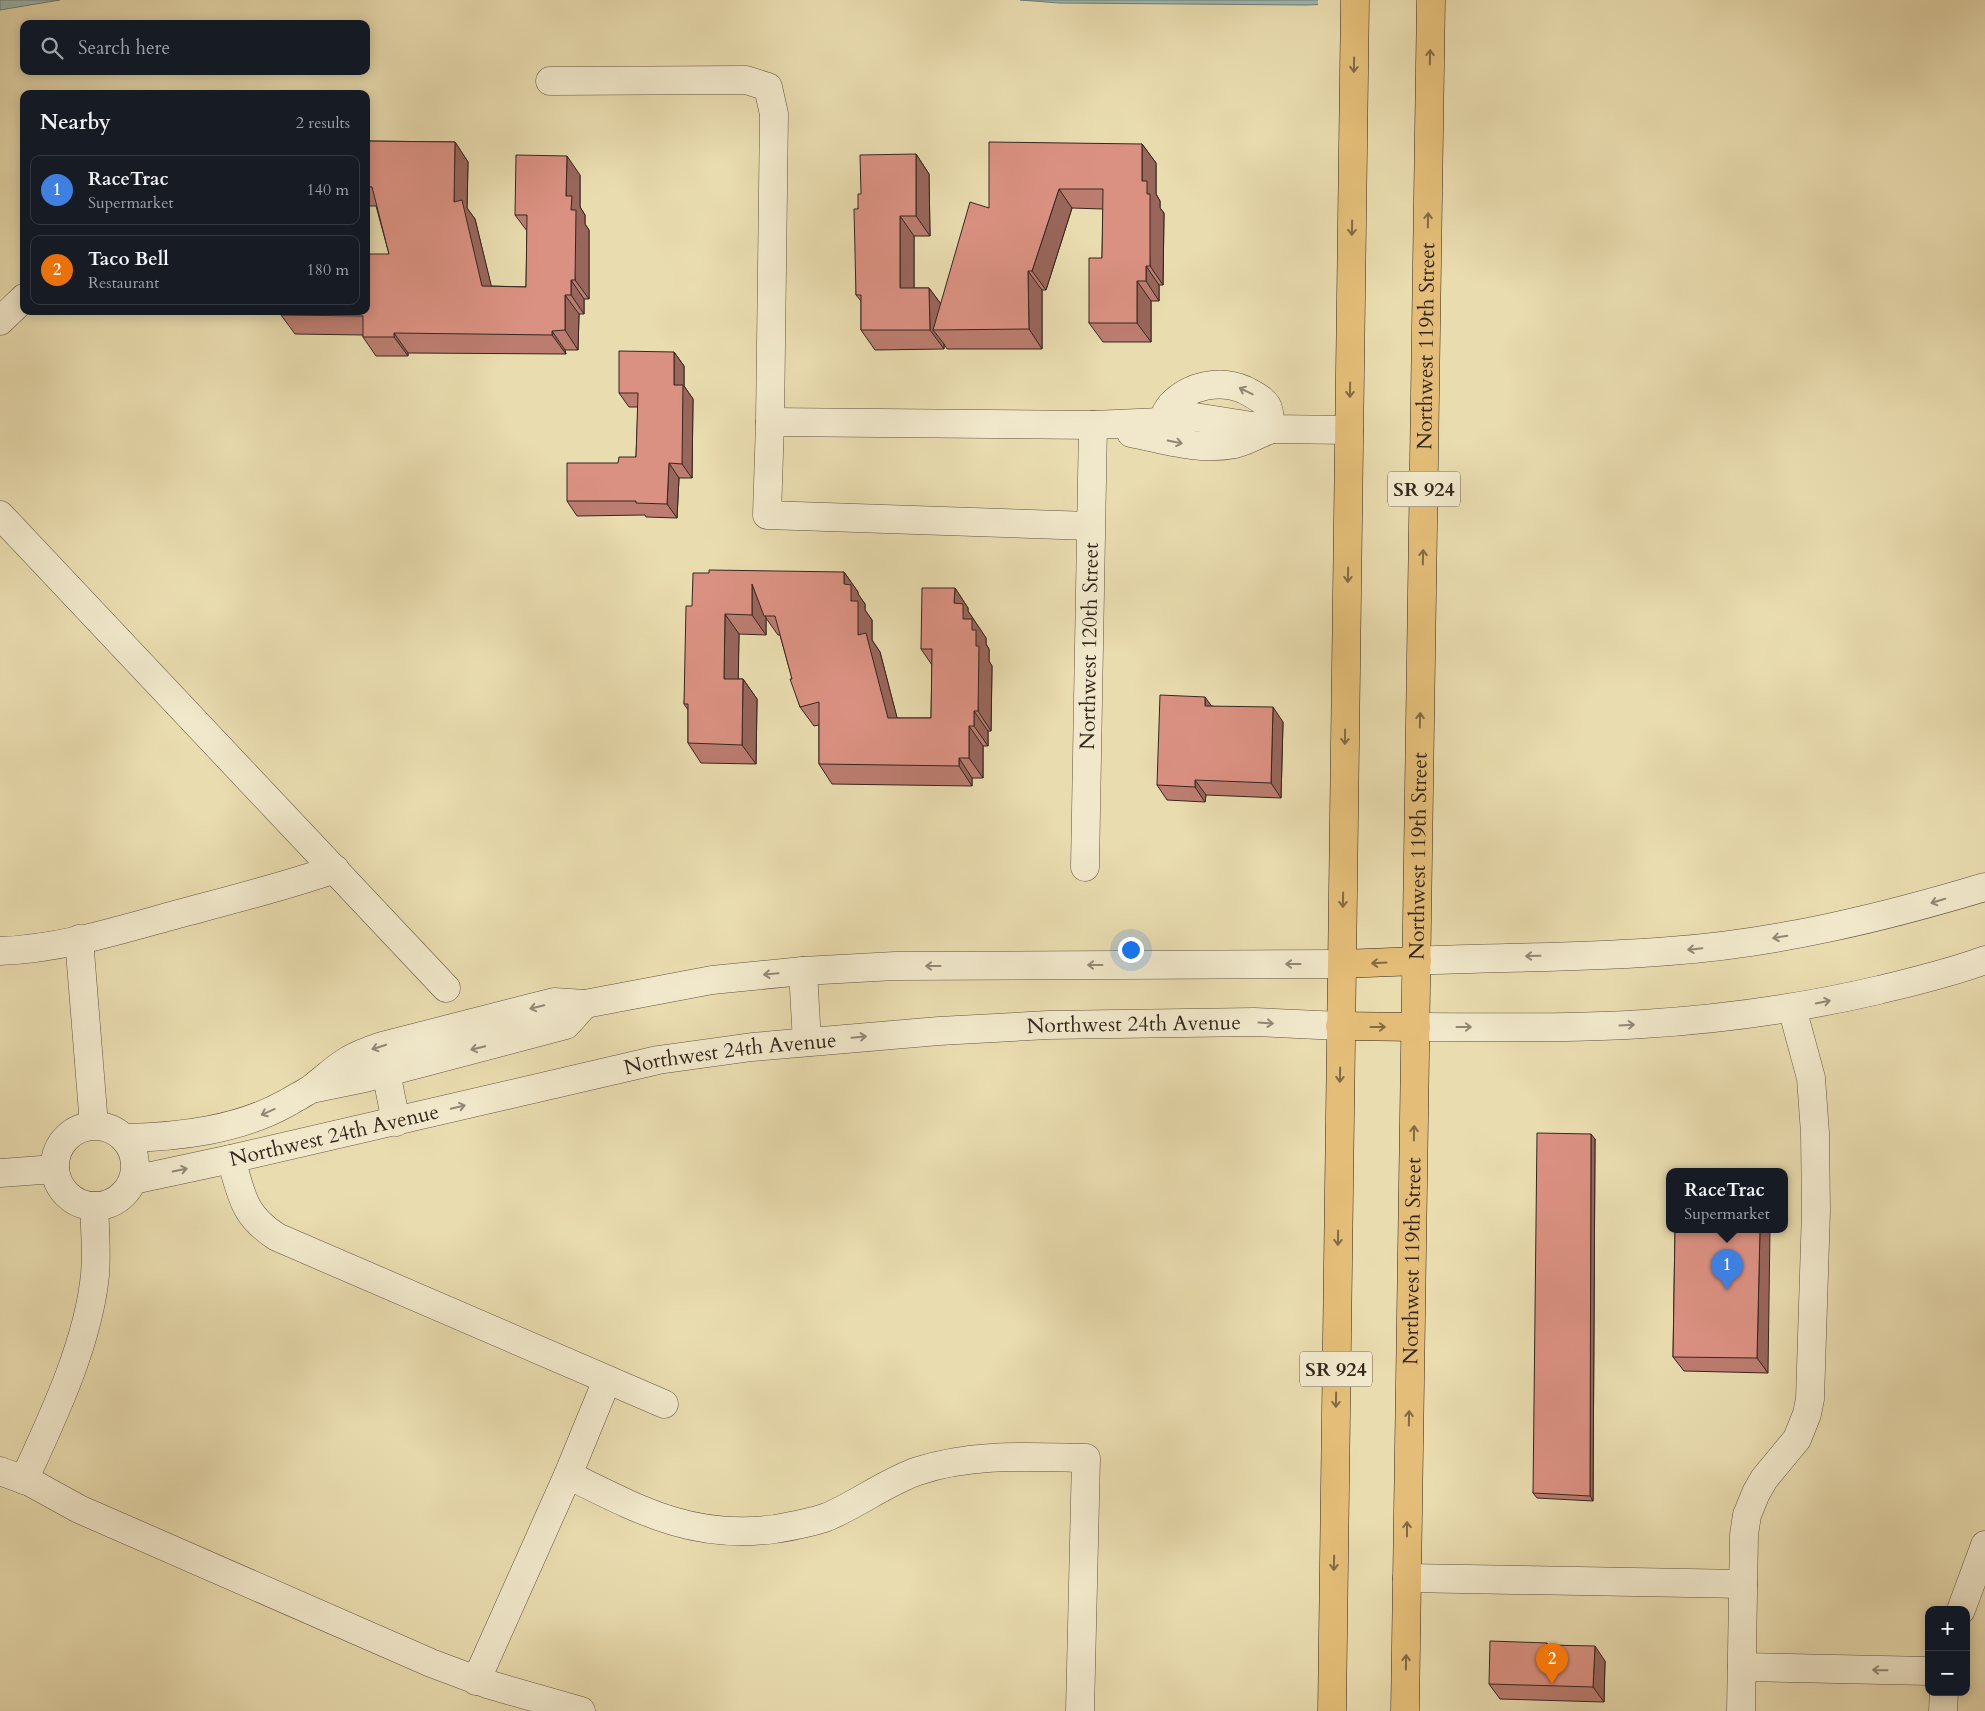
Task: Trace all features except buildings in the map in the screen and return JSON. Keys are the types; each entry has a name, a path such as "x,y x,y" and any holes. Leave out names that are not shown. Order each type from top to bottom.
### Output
{"highway":[{"name":"SR 924","path":"1332,1711 1354,8"},
{"name":"Northwest 119th Street","path":"1405,1711 1430,8"},
{"path":"1342,964 1417,961"},
{"path":"1340,1026 1416,1027"}],"street":[{"path":"550,81 746,80 768,87 774,114 767,514 1090,526"},
{"path":"0,321 20,302"},
{"path":"1161,422 1171,406 1185,394 1201,386 1219,384 1237,386 1253,394 1267,406 1271,429"},
{"path":"770,422 1093,425 1161,422 1195,417 1271,429 1349,430"},
{"path":"1093,425 1195,446 1212,447 1236,444 1271,429"},
{"name":"Northwest 120th Street","path":"1085,867 1093,425"},
{"path":"0,515 446,988"},
{"path":"0,951 43,947 116,931 302,880 335,869"},
{"path":"1417,961 1646,953 1744,943 1858,922 1985,887"},
{"path":"79,940 94,1126"},
{"path":"1416,1027 1644,1024 1792,1008 1903,984 1961,969 1985,960"},
{"name":"Northwest 24th Avenue","path":"124,1138 178,1135 228,1125 286,1104 311,1089 346,1061 382,1046 554,1002 585,1004 712,980 803,971 905,966 1342,964"},
{"path":"803,971 807,1042"},
{"name":"Northwest 24th Avenue","path":"311,1089 386,1072 566,1025 585,1004"},
{"path":"1741,1711 1744,1536 1747,1515 1764,1479 1797,1439 1807,1414 1810,1399 1816,1211 1815,1133 1811,1078 1792,1008"},
{"name":"Northwest 24th Avenue","path":"133,1180 396,1122 658,1060 752,1047 984,1028 1116,1023 1254,1022 1340,1026"},
{"path":"386,1072 396,1122"},
{"path":"94,1126 115,1131 124,1138 134,1158 135,1169 133,1180 117,1200 106,1205 82,1204 72,1199 63,1190 57,1180 54,1169 56,1156 66,1139 82,1128 94,1126"},
{"path":"230,1159 247,1210 263,1228 277,1237 664,1404"},
{"path":"0,1173 54,1169"},
{"path":"94,1206 96,1251 94,1276 89,1306 69,1375 12,1475 79,1509 431,1663 476,1681 580,1711"},
{"path":"476,1681 568,1475 607,1380"},
{"path":"568,1475 634,1508 682,1525 713,1531 740,1532 786,1528 813,1521 845,1509 894,1481 942,1465 986,1458 1086,1458 1080,1711"},
{"path":"1962,1606 1985,1545"},
{"path":"1407,1578 1743,1584"},
{"path":"1742,1667 1925,1671"},
{"path":"1944,1696 1944,1711"}],"water":[{"path":"0,0 60,0 0,10"},
{"path":"1020,0 1433,0 1307,5 1059,3"}],"pier":[{"path":"1318,0 1436,0 1433,2 1318,7"}],"place":[{"name":"RaceTrac","path":"1727,1290"},
{"name":"Taco Bell","path":"1552,1684"}]}
